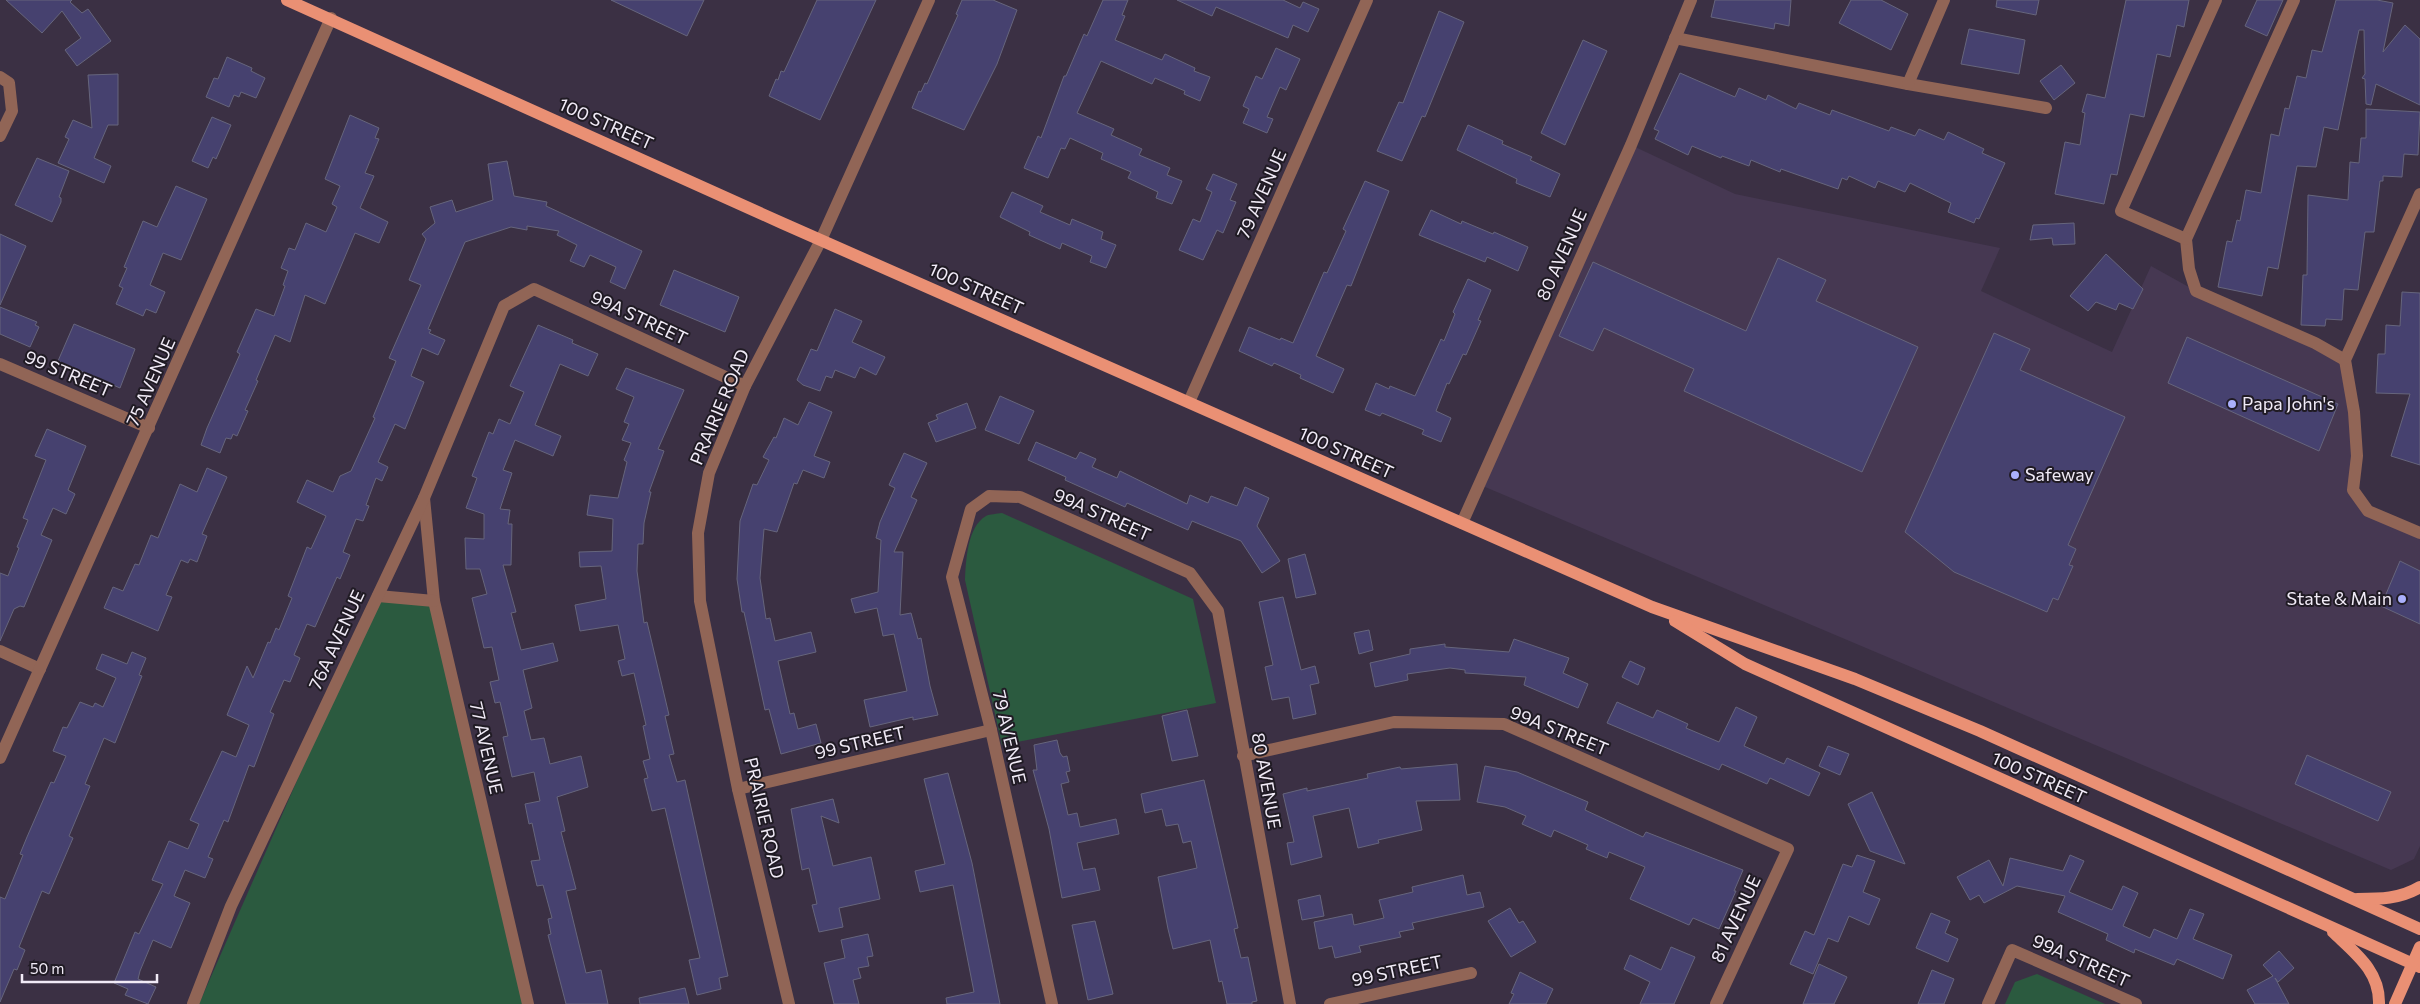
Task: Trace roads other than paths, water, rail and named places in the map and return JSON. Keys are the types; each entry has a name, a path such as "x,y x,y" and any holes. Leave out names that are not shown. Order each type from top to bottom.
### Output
{"main road":[{"name":"100 STREET","path":"287,0 331,18 821,240 1652,607 1855,679 1980,731 2420,929"},
{"name":"100 STREET","path":"1652,607 1745,664 2416,965"},
{"path":"2351,899 2388,898 2405,895 2420,887"},
{"path":"2324,924 2360,957 2372,972 2379,994 2379,1004"},
{"path":"2395,1004 2416,965 2420,947"}],"street":[{"name":"PRAIRIE ROAD","path":"789,1004 738,789 700,601 698,533 709,473 745,386 821,240 929,0"},
{"name":"79 AVENUE","path":"1189,402 1367,0"},
{"name":"80 AVENUE","path":"1462,523 1626,154 1691,0"},
{"path":"1908,84 1944,0"},
{"path":"2186,239 2121,211 2216,0"},
{"path":"2294,0 2186,239 2189,269 2196,291 2315,343 2344,360"},
{"name":"75 AVENUE","path":"0,758 331,18"},
{"path":"1675,38 1908,84 2046,108"},
{"path":"0,136 12,111 4,80"},
{"path":"2420,194 2344,360 2354,412 2357,456 2353,490 2368,511 2420,533"},
{"name":"99A STREET","path":"519,297 534,290 745,386"},
{"name":"76A AVENUE","path":"193,1004 231,906 424,498 504,306 519,297"},
{"name":"99 STREET","path":"0,364 149,428"},
{"name":"79 AVENUE","path":"997,496 988,496 972,509 952,577 991,730 1052,1004"},
{"name":"99A STREET","path":"997,496 1020,497 1190,573"},
{"name":"77 AVENUE","path":"424,498 434,601 528,1004"},
{"name":"80 AVENUE","path":"1190,573 1218,611 1243,756 1290,1004"},
{"path":"378,596 434,601"},
{"path":"0,651 40,669"},
{"name":"99A STREET","path":"1243,756 1394,722 1504,724 1788,849"},
{"name":"99 STREET","path":"738,789 991,730"},
{"name":"81 AVENUE","path":"1716,1004 1788,849"},
{"name":"99A STREET","path":"1988,1004 2012,950 2136,1004"},
{"name":"99 STREET","path":"1330,1004 1471,973"}],"place":[{"name":"Papa John's","path":"2232,404"},
{"name":"Safeway","path":"2015,475"},
{"name":"State & Main","path":"2402,599"}]}
